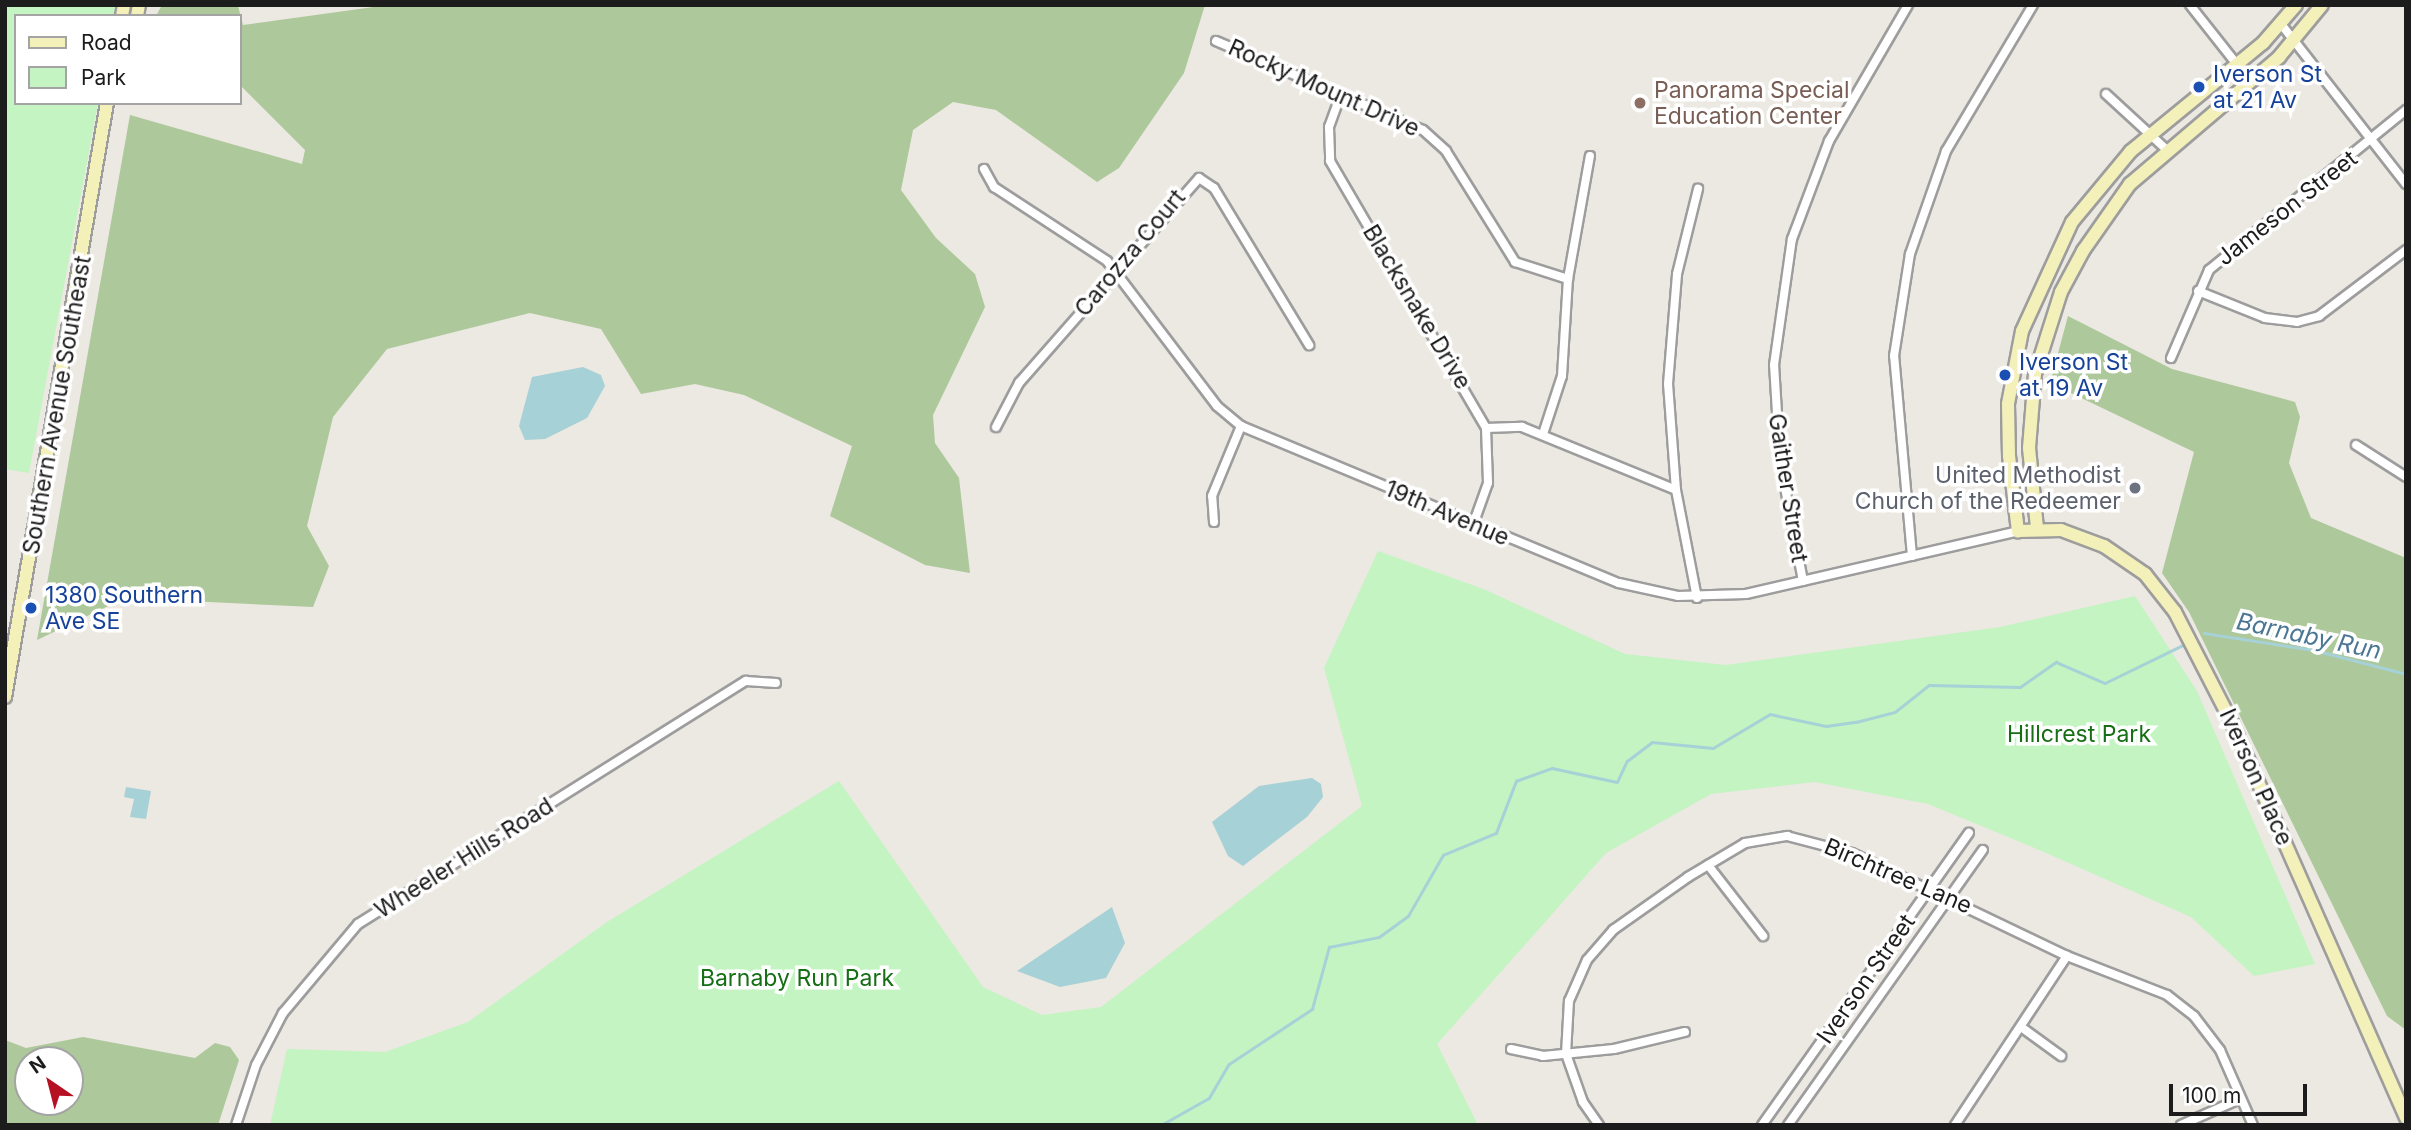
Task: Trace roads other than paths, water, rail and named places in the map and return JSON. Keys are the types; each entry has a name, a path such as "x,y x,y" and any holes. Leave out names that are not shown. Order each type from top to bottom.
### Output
{"main road":[{"path":"2018,531 2008,404 2031,303 2084,204 2152,133 2281,24 2296,5"},
{"path":"2038,528 2031,407 2053,314 2099,223 2167,150 2297,39 2322,5"},
{"name":"Southern Avenue Southeast","path":"5,697 111,107"},
{"name":"Iverson Place","path":"2018,531 2038,528 2104,546 2145,574 2175,612 2223,701 2406,1118"}],"street":[{"name":"Gaither Street","path":"1803,581 1780,462 1774,379 1792,239 1829,141 1908,5"},
{"path":"1912,556 1894,356 1910,254 1946,151 2033,5"},
{"path":"2190,5 2250,81"},
{"path":"2281,24 2297,39 2406,184"},
{"name":"Rocky Mount Drive","path":"1216,41 1431,135 1515,262 1568,279"},
{"name":"Blacksnake Drive","path":"1341,94 1329,127 1330,161 1486,428 1488,482 1473,525"},
{"path":"2106,94 2152,133 2167,150"},
{"name":"Jameson Street","path":"2171,358 2198,291 2224,255 2372,141 2406,110"},
{"path":"1543,434 1562,376 1568,279 1590,156"},
{"name":"19th Avenue","path":"984,169 994,187 1115,270 1217,406 1241,426 1473,525 1619,583 1697,598 1803,581 2018,531"},
{"name":"Carozza Court","path":"996,427 1019,383 1190,181 1206,179 1309,345"},
{"path":"1697,598 1676,490 1669,419 1672,313 1698,190"},
{"path":"2198,291 2265,318 2297,323 2319,316 2406,250"},
{"path":"1486,428 1512,424 1543,434 1676,490"},
{"path":"1214,522 1212,496 1241,426"},
{"path":"2356,444 2406,477"},
{"name":"Wheeler Hills Road","path":"236,1125 245,1090 283,1013 358,924 746,681 776,683"},
{"name":"Iverson Street","path":"1762,1125 1969,833"},
{"name":"Birchtree Lane","path":"1599,1125 1583,1102 1566,1054 1569,1001 1600,942 1707,865 1755,840 1803,837 1932,887 2067,956 2187,1009 2220,1050 2253,1125"},
{"name":"Iverson Street","path":"1788,1125 1983,850"},
{"path":"1707,865 1763,936"},
{"path":"1955,1125 2024,1029 2067,956"},
{"path":"2024,1029 2061,1056"},
{"path":"1511,1049 1566,1054 1642,1046 1685,1031"},
{"path":"2181,1125 2241,1099"}],"water":[{"path":"583,367 601,375 605,386 587,418 545,439 525,440 519,426 532,377"},
{"path":"1312,778 1321,784 1323,797 1307,817 1243,866 1228,856 1212,822 1259,786"},
{"path":"126,787 151,791 146,819 130,817 134,799 124,797"},
{"path":"1112,907 1125,943 1106,978 1060,987 1017,971"}],"waterway":[{"name":"Barnaby Run","path":"2204,633 2314,650 2406,674"},
{"name":"Barnaby Run","path":"1161,1125 1209,1098 1229,1064 1312,1009 1329,947 1379,937 1408,916 1443,855 1496,833 1516,781 1552,768 1617,782 1627,761 1652,742 1713,748 1770,714 1826,726 1856,722 1895,712 1929,685 2020,687 2056,662 2105,683 2183,645"}],"place":[{"name":"Iverson St at 21 Av","path":"2199,87"},
{"name":"Panorama Special Education Center","path":"1640,103"},
{"name":"Iverson St at 19 Av","path":"2005,375"},
{"name":"United Methodist Church of the Redeemer","path":"2135,488"},
{"name":"1380 Southern Ave SE","path":"31,608"}],"park label":[{"name":"Hillcrest Park","path":"2079,734"},
{"name":"Barnaby Run Park","path":"797,978"}]}
